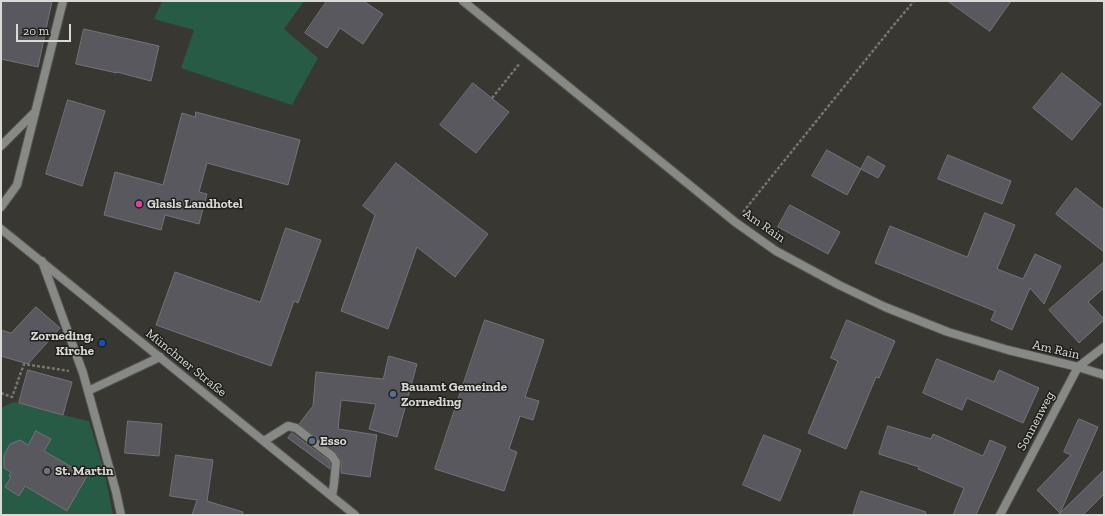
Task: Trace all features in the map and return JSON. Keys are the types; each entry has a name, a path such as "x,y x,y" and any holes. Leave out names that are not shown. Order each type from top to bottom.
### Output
{"street":[{"path":"1,207 16,185 63,1"},
{"name":"Am Rain","path":"463,1 735,222 776,251 885,307 948,332 1008,350 1104,375"},
{"path":"1,146 35,112"},
{"name":"Münchner Straße","path":"1,229 355,515"},
{"path":"42,261 83,374 121,515"},
{"name":"Sonnenweg","path":"1000,515 1078,367 1104,347"},
{"path":"88,391 160,357"},
{"path":"264,441 288,426 296,428 332,456 336,462 332,496"}],"path":[{"path":"749,204 914,1"},
{"path":"492,98 522,60"},
{"path":"1,393 12,397 24,364 70,371"}],"green space":[{"path":"162,1 304,1 284,29 318,58 292,105 181,68 194,30 154,19"},
{"path":"13,402 89,421 104,470 113,515 1,515 1,408","holes":["36,431 51,439 44,451 77,470 79,467 85,471 83,474 87,476 67,510 25,486 19,496 5,487 11,477 9,476 11,472 4,468 4,455 10,444 28,445"]}],"building":[{"path":"1,1 52,1 38,67 1,59"},
{"path":"327,1 363,1 383,14 363,44 340,28 327,48 305,33"},
{"path":"948,1 1011,1 990,31"},
{"path":"84,29 159,46 151,81 117,72 76,64"},
{"path":"1062,73 1101,104 1072,140 1033,108"},
{"path":"473,83 509,112 476,153 440,125"},
{"path":"68,100 105,111 82,186 46,174"},
{"path":"196,112 300,140 288,185 207,163 199,192 207,194 199,224 165,215 161,230 104,215 115,172 163,185 182,113 195,117"},
{"path":"827,150 861,169 847,195 812,176"},
{"path":"948,155 1011,181 1002,204 938,179"},
{"path":"868,156 885,166 878,178 861,169"},
{"path":"396,163 488,234 455,277 417,247 388,329 341,311 375,215 363,206"},
{"path":"1076,188 1104,210 1104,252 1056,214"},
{"path":"790,205 840,232 828,254 778,227"},
{"path":"985,213 1015,225 997,269 1023,279 1035,254 1061,266 1044,304 1030,288 1012,330 991,320 995,311 875,263 890,226 967,257"},
{"path":"286,228 321,240 298,303 294,301 271,366 156,325 175,272 260,302"},
{"path":"1104,262 1104,288 1088,302 1104,320 1079,343 1049,310"},
{"path":"36,307 60,328 28,364 1,356 1,330 11,333"},
{"path":"485,320 544,340 525,397 539,401 533,420 520,416 509,449 517,452 504,491 435,469"},
{"path":"847,320 895,341 879,378 876,377 846,449 808,433 838,361 831,358"},
{"path":"389,356 417,364 397,437 369,429 376,404 341,400 338,429 377,435 370,477 341,473 341,462 336,453 299,424 313,406 316,372 383,379"},
{"path":"937,359 994,382 999,370 1039,388 1023,423 967,398 962,410 923,393"},
{"path":"28,370 72,382 63,415 19,403"},
{"path":"1079,419 1098,427 1060,513 1037,490 1071,455 1064,452"},
{"path":"128,421 162,424 159,456 125,453"},
{"path":"888,426 931,439 933,434 983,456 990,440 1006,447 976,515 953,515 964,488 918,469 919,467 879,454"},
{"name":"St. Martin","path":"36,431 51,439 44,451 87,476 67,511 25,486 19,496 5,487 11,477 9,476 11,472 4,468 4,455 10,444 20,440 28,445"},
{"path":"292,433 328,460 330,463 330,469 288,438"},
{"path":"764,435 801,450 780,501 743,485"},
{"path":"176,455 213,460 207,501 243,512 242,515 192,515 197,500 170,496"},
{"path":"1104,470 1104,494 1083,515 1057,515"},
{"path":"861,491 926,512 925,515 853,515"}],"place":[{"name":"Glasls Landhotel","path":"139,204"},
{"name":"Zorneding, Kirche","path":"102,343"},
{"name":"Bauamt Gemeinde Zorneding","path":"393,394"},
{"name":"Esso","path":"312,441"},
{"name":"St. Martin","path":"47,471"}]}
